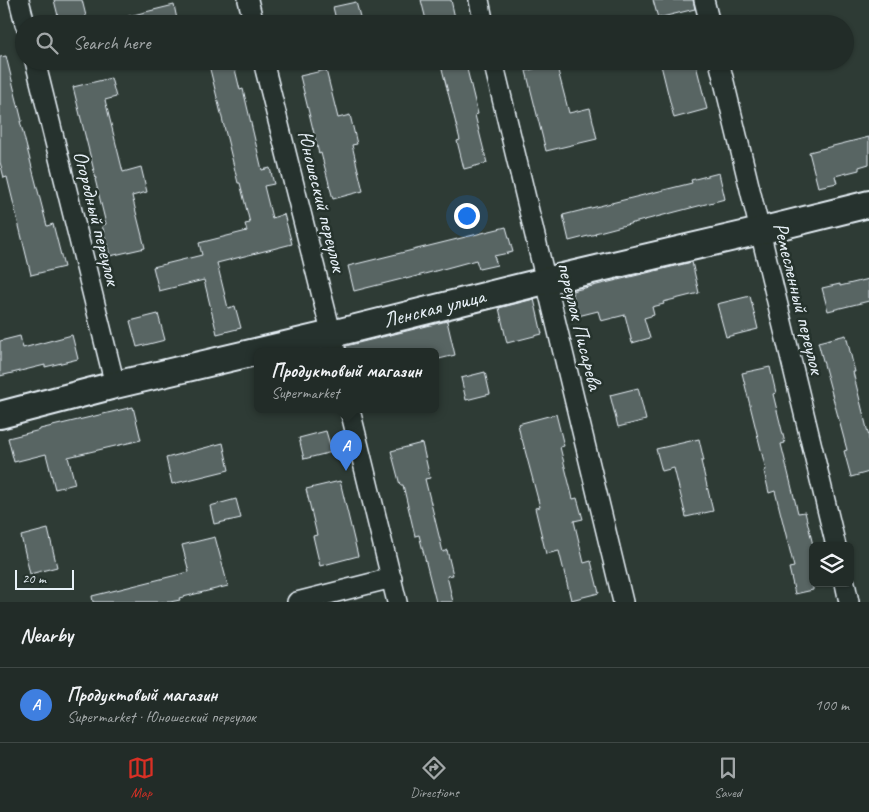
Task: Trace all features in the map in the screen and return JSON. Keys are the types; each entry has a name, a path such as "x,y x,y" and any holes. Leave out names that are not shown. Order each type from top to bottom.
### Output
{"street":[{"path":"19,0 23,15"},
{"path":"248,0 252,15"},
{"path":"479,0 482,15"},
{"path":"704,0 708,15"},
{"name":"Огородный переулок","path":"36,70 115,385"},
{"name":"Юношеский переулок","path":"265,70 334,343"},
{"name":"переулок Писарева","path":"495,70 623,602"},
{"name":"Ремесленный переулок","path":"721,70 835,542"},
{"name":"Ленская улица","path":"308,348 334,343 545,281 869,204"},
{"name":"Ленская улица","path":"0,415 115,385 254,358"},
{"path":"351,413 397,602"},
{"path":"297,602 392,578"},
{"path":"846,587 849,602"}],"building":[{"path":"54,0 82,0 86,15 58,15"},
{"path":"421,0 451,0 454,15 425,15"},
{"path":"653,0 693,0 695,9 670,15 657,15"},
{"path":"356,2 360,15 335,15 333,7"},
{"path":"174,5 176,15 133,15"},
{"path":"6,56 22,121 20,121 47,226 53,224 64,267 31,275 7,177 4,178 0,162 0,57"},
{"path":"210,70 235,70 240,90 243,89 262,170 270,168 274,184 264,186 272,218 284,214 292,244 217,263 228,308 235,306 241,328 217,334 204,280 159,291 153,267 202,255 199,243 247,231 245,224 250,223 240,183 238,183"},
{"path":"326,70 338,118 350,115 357,144 352,145 363,191 333,199 321,153 319,154 300,76"},
{"path":"442,70 467,70 478,114 475,115 487,163 464,169 457,141 460,140"},
{"path":"558,70 569,113 590,108 597,139 546,151 526,71"},
{"path":"662,70 697,70 707,109 674,118"},
{"path":"111,78 116,97 105,100 123,172 141,167 147,192 132,196 145,248 110,256 102,225 106,224 73,87"},
{"path":"869,137 869,164 859,167 859,170 835,176 837,183 818,187 809,152"},
{"path":"719,173 725,199 569,241 563,215 692,183 691,180"},
{"path":"506,227 513,252 494,256 497,265 479,269 476,260 354,291 348,266"},
{"path":"692,262 699,293 663,302 664,304 652,307 654,315 644,318 650,338 632,343 625,315 601,321 598,311 578,316 572,291"},
{"path":"869,279 869,301 828,311 822,288"},
{"path":"750,296 758,329 726,337 717,304"},
{"path":"534,299 542,334 507,343 499,308"},
{"path":"158,314 165,340 137,347 130,321"},
{"path":"447,321 455,355 439,359 439,348 346,348 346,346"},
{"path":"72,335 78,359 0,376 0,341 20,336 23,348"},
{"path":"846,335 869,437 869,472 851,477 844,451 847,450 818,342"},
{"path":"770,367 776,393 773,394 785,443 781,444 798,513 805,512 812,542 809,542 809,587 813,587 813,590 795,594 789,568 794,567 775,491 769,493 764,471 766,470 742,373"},
{"path":"485,372 490,394 466,400 461,378"},
{"path":"638,388 646,420 618,427 610,395"},
{"path":"133,407 141,440 68,457 75,484 55,489 46,454 14,462 8,438"},
{"path":"556,414 564,446 560,447 573,499 577,498 583,519 574,521 584,563 591,561 599,593 571,600 559,551 546,554 535,508 540,507 518,424"},
{"path":"326,431 332,452 304,459 299,438"},
{"path":"699,439 704,461 701,461 713,511 686,517 674,468 662,471 656,449"},
{"path":"223,443 229,470 172,484 166,458"},
{"path":"422,443 430,478 425,479 443,552 447,550 453,575 447,576 453,602 436,602 419,535 415,536 403,485 400,485 391,451"},
{"path":"340,481 358,556 320,566 313,536 317,535 306,489"},
{"path":"236,499 241,518 214,524 210,506"},
{"path":"48,529 57,567 30,574 21,536"},
{"path":"215,537 228,586 170,602 93,602 92,596 189,572 182,545"}],"place":[{"name":"Продуктовый магазин","path":"346,471"}]}
